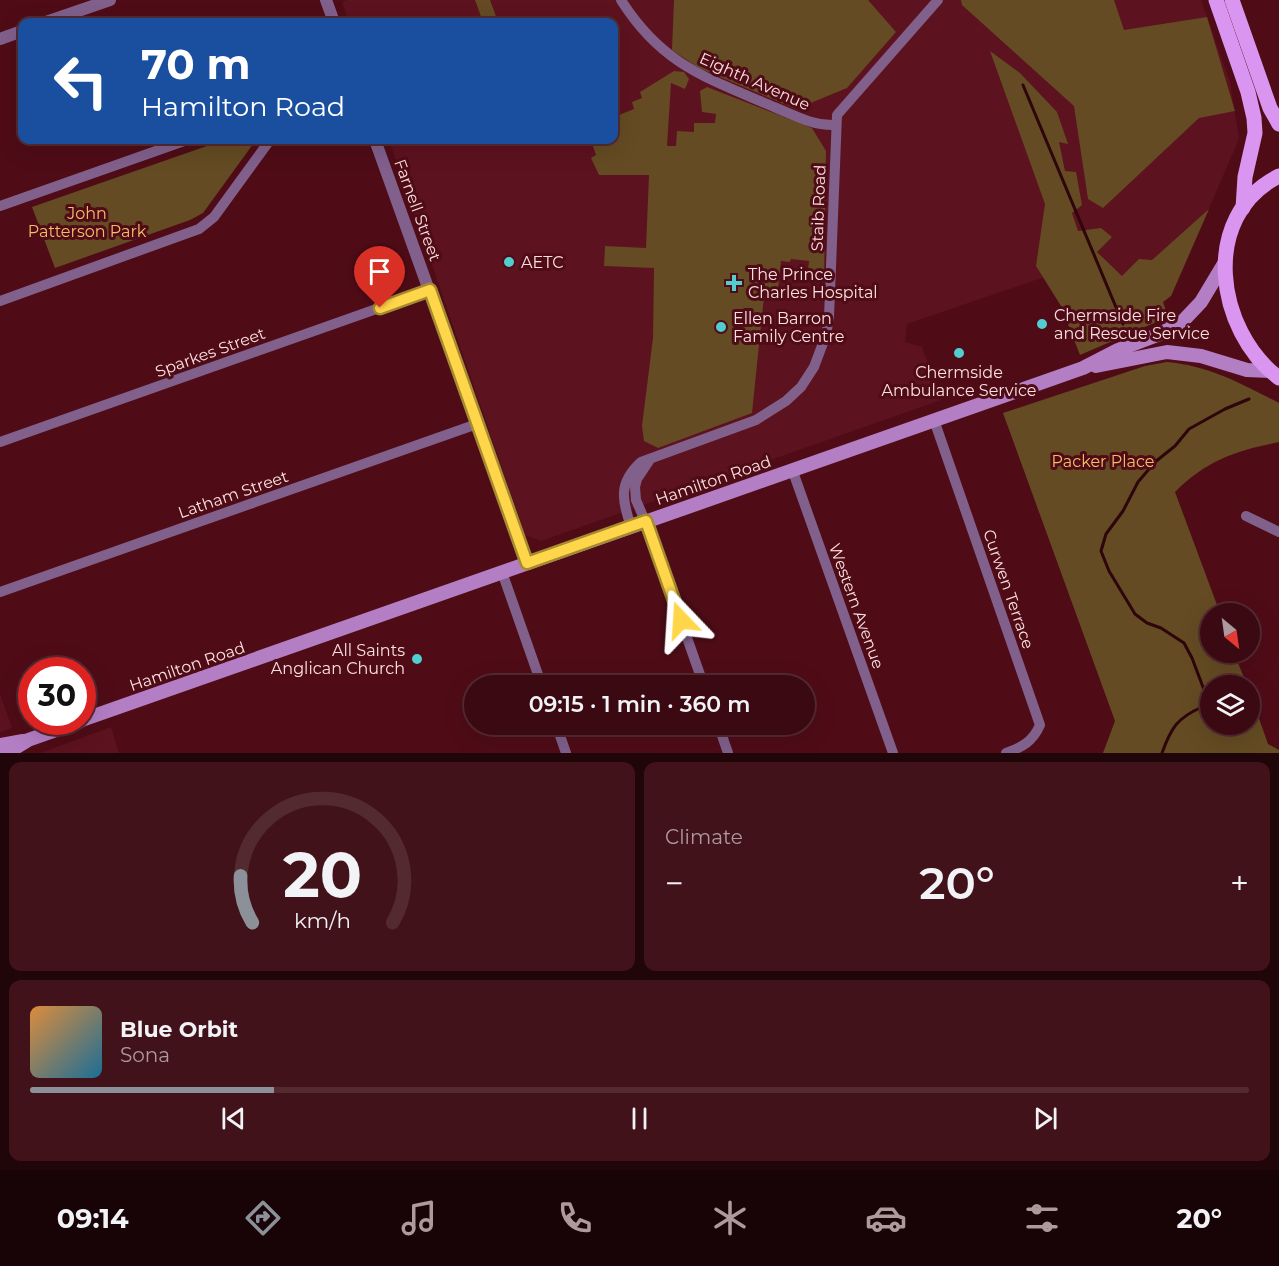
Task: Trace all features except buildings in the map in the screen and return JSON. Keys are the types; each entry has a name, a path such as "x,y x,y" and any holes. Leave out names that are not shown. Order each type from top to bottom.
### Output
{"main road":[{"path":"1216,0 1248,92 1254,118 1255,133 1245,177 1243,208"},
{"path":"1232,0 1268,102 1279,124"},
{"path":"1274,374 1251,350 1235,320 1227,292 1225,262 1227,244 1243,208 1256,192 1279,176"},
{"name":"Hamilton Road","path":"96,716 1083,368 1118,350 1160,334 1183,321 1201,302 1225,262"},
{"name":"Hamilton Road","path":"1083,368 1167,352 1201,356 1247,370 1274,374"},
{"name":"Hamilton Road","path":"0,745 42,735"},
{"name":"Hamilton Road","path":"8,753 28,740"}],"street":[{"path":"58,18 110,0"},
{"path":"326,0 333,18"},
{"name":"Eighth Avenue","path":"621,0 644,32 687,68 720,85 791,115 820,126 835,125"},
{"name":"Staib Road","path":"631,526 623,501 626,483 641,462 756,420 775,410 801,387 814,367 826,334 829,317 837,115 938,0"},
{"path":"0,39 18,32"},
{"path":"0,206 176,144"},
{"path":"0,301 199,229 214,218 267,144"},
{"name":"Farnell Street","path":"376,144 527,563"},
{"name":"Sparkes Street","path":"0,442 430,290"},
{"name":"Curwen Terrace","path":"934,420 1040,725 1034,738 1018,749 1006,753"},
{"name":"Latham Street","path":"0,592 477,424"},
{"path":"650,460 637,479 636,500 646,521 700,675"},
{"name":"Western Avenue","path":"792,469 893,753"},
{"path":"1246,516 1279,532"},
{"path":"502,572 538,675"},
{"path":"560,735 566,753"},
{"path":"722,735 728,753"}],"shaded area":[{"name":"The Prince Charles Hospital","path":"348,0 1201,0 1230,82 1239,139 1171,296 1163,302 1168,317 1095,345 1068,269 907,324 905,342 922,347 941,400 541,541 525,535 390,144 618,144 618,18 348,18 342,2"},
{"path":"0,694 12,728 0,732"},
{"path":"111,727 119,753 40,753 89,735 96,735 96,732"}],"green space":[{"path":"475,0 490,0 497,18 482,18"},
{"path":"674,0 868,0 896,32 847,88 796,109 699,68 672,50"},
{"path":"961,0 1114,0 1124,30 1207,17 1235,111 1199,118 1103,208 1088,199 1074,106 962,5"},
{"path":"990,51 1020,73 1057,112 1068,144 1059,142 1065,171 1076,172 1082,205 1072,213 1078,231 1101,228 1112,237 1097,252 1122,276 1139,259 1152,260 1209,209 1171,296 1163,302 1168,317 1080,355 1061,306 1036,266 1045,204"},
{"path":"674,71 684,72 689,79 685,89 671,83 667,146 676,146 677,131 694,132 694,123 715,123 716,114 702,112 700,91 707,87 812,128 826,151 824,282 807,281 809,261 791,259 790,262 781,261 777,298 764,296 752,413 658,448 644,441 642,426 653,338 654,268 604,266 605,246 646,248 649,175 599,175 591,158 596,155 592,144 618,144 618,115 634,109 632,102 642,98 640,92"},
{"name":"John Patterson Park","path":"213,144 253,144 203,213 190,220 55,268 32,207"},
{"name":"Packer Place","path":"1167,362 1197,367 1239,383 1279,403 1279,442 1222,458 1210,464 1175,492 1216,603 1200,603 1200,663 1238,663 1243,675 1200,675 1200,735 1260,735 1260,721 1268,744 1279,750 1279,753 1103,753 1115,721 1003,413 1145,366"}],"waterway":[{"path":"1023,85 1123,324"},
{"path":"1162,753 1176,725 1186,715 1202,707 1206,695 1184,643 1135,614 1109,571 1101,551 1106,534 1123,511 1138,482 1155,462 1175,446 1189,429 1249,399"}],"place":[{"name":"AETC","path":"509,262"},
{"name":"The Prince Charles Hospital","path":"734,283"},
{"name":"Chermside Fire and Rescue Service","path":"1042,324"},
{"name":"Ellen Barron Family Centre","path":"721,327"},
{"name":"Chermside Ambulance Service","path":"959,353"},
{"name":"All Saints Anglican Church","path":"417,659"}],"route":[{"path":"380,308 430,290 527,563 646,521 681,620"}]}
